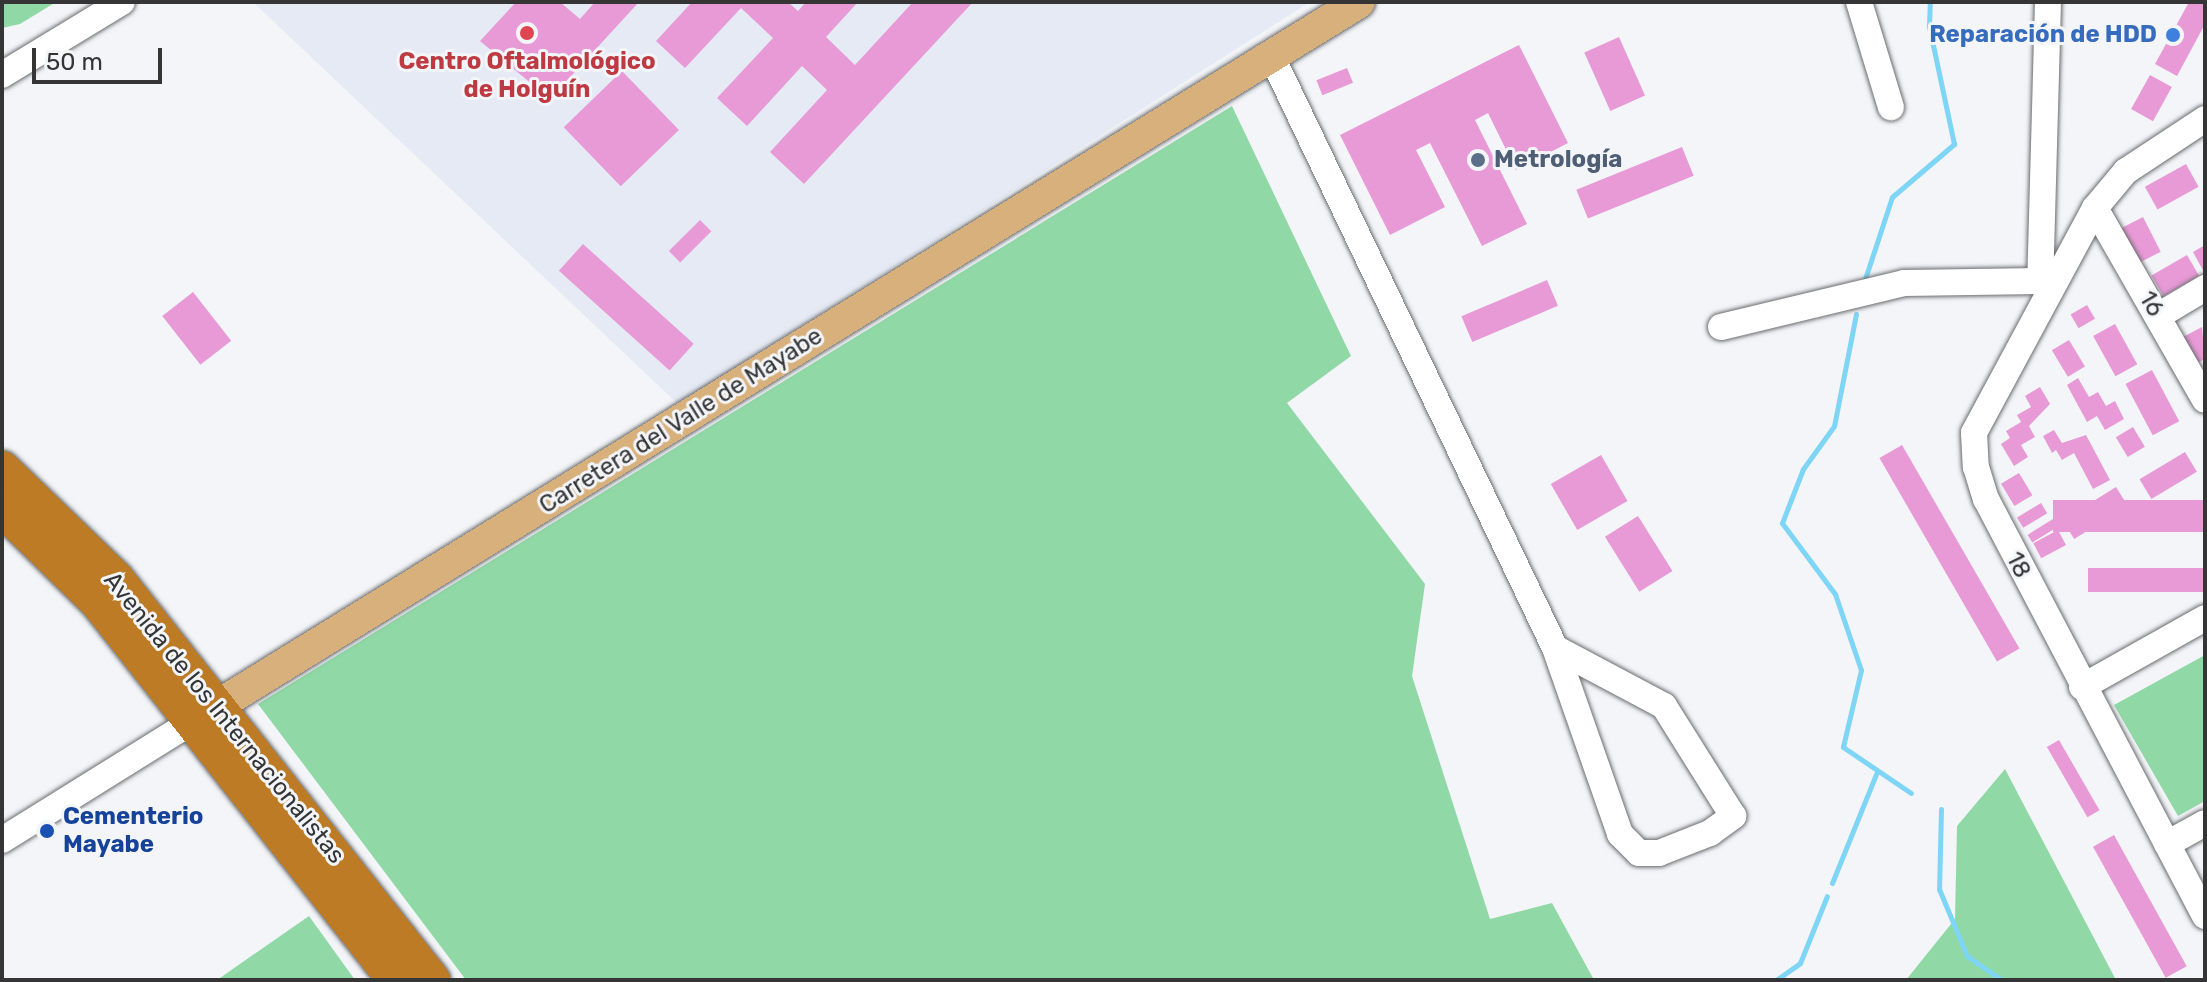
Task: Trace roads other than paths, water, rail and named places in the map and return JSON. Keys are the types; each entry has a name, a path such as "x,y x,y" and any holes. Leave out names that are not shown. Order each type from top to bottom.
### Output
{"highway":[{"name":"Avenida de los Internacionalistas","path":"2,469 116,579 205,713 396,980"},
{"name":"Avenida de los Internacionalistas","path":"2,508 205,713 432,980"}],"main road":[{"name":"Carretera del Valle de Mayabe","path":"205,713 1359,2"}],"street":[{"path":"2,75 122,2"},
{"path":"1859,2 1891,107"},
{"path":"1721,327 1904,283 2045,286 2048,2"},
{"path":"1272,57 1555,648 1620,834 1629,847 1659,853 1710,833 1733,816 1664,706 1555,648"},
{"name":"18","path":"2205,119 2126,171 2095,208 2045,286 1974,433 1976,467 1986,499 2082,687 2205,916"},
{"name":"16","path":"2095,208 2205,400"},
{"path":"2158,316 2205,288"},
{"path":"2082,687 2205,618"},
{"name":"Carretera del Valle de Mayabe","path":"2,840 205,713"},
{"path":"2167,844 2205,823"}],"waterway":[{"path":"1864,282 1892,197 1954,144 1929,26 1930,2"},
{"path":"1856,314 1834,426 1803,469 1782,523 1835,594 1861,670 1843,747 1911,793"},
{"path":"1832,883 1876,774"},
{"path":"1941,809 1939,889 1967,956 2002,980"},
{"path":"1776,980 1800,963 1827,896"}],"place":[{"name":"Centro Oftalmológico de Holguín","path":"527,33"},
{"name":"Reparación de HDD","path":"2173,35"},
{"name":"Metrología","path":"1478,160"},
{"name":"Cementerio Mayabe","path":"47,831"}]}
